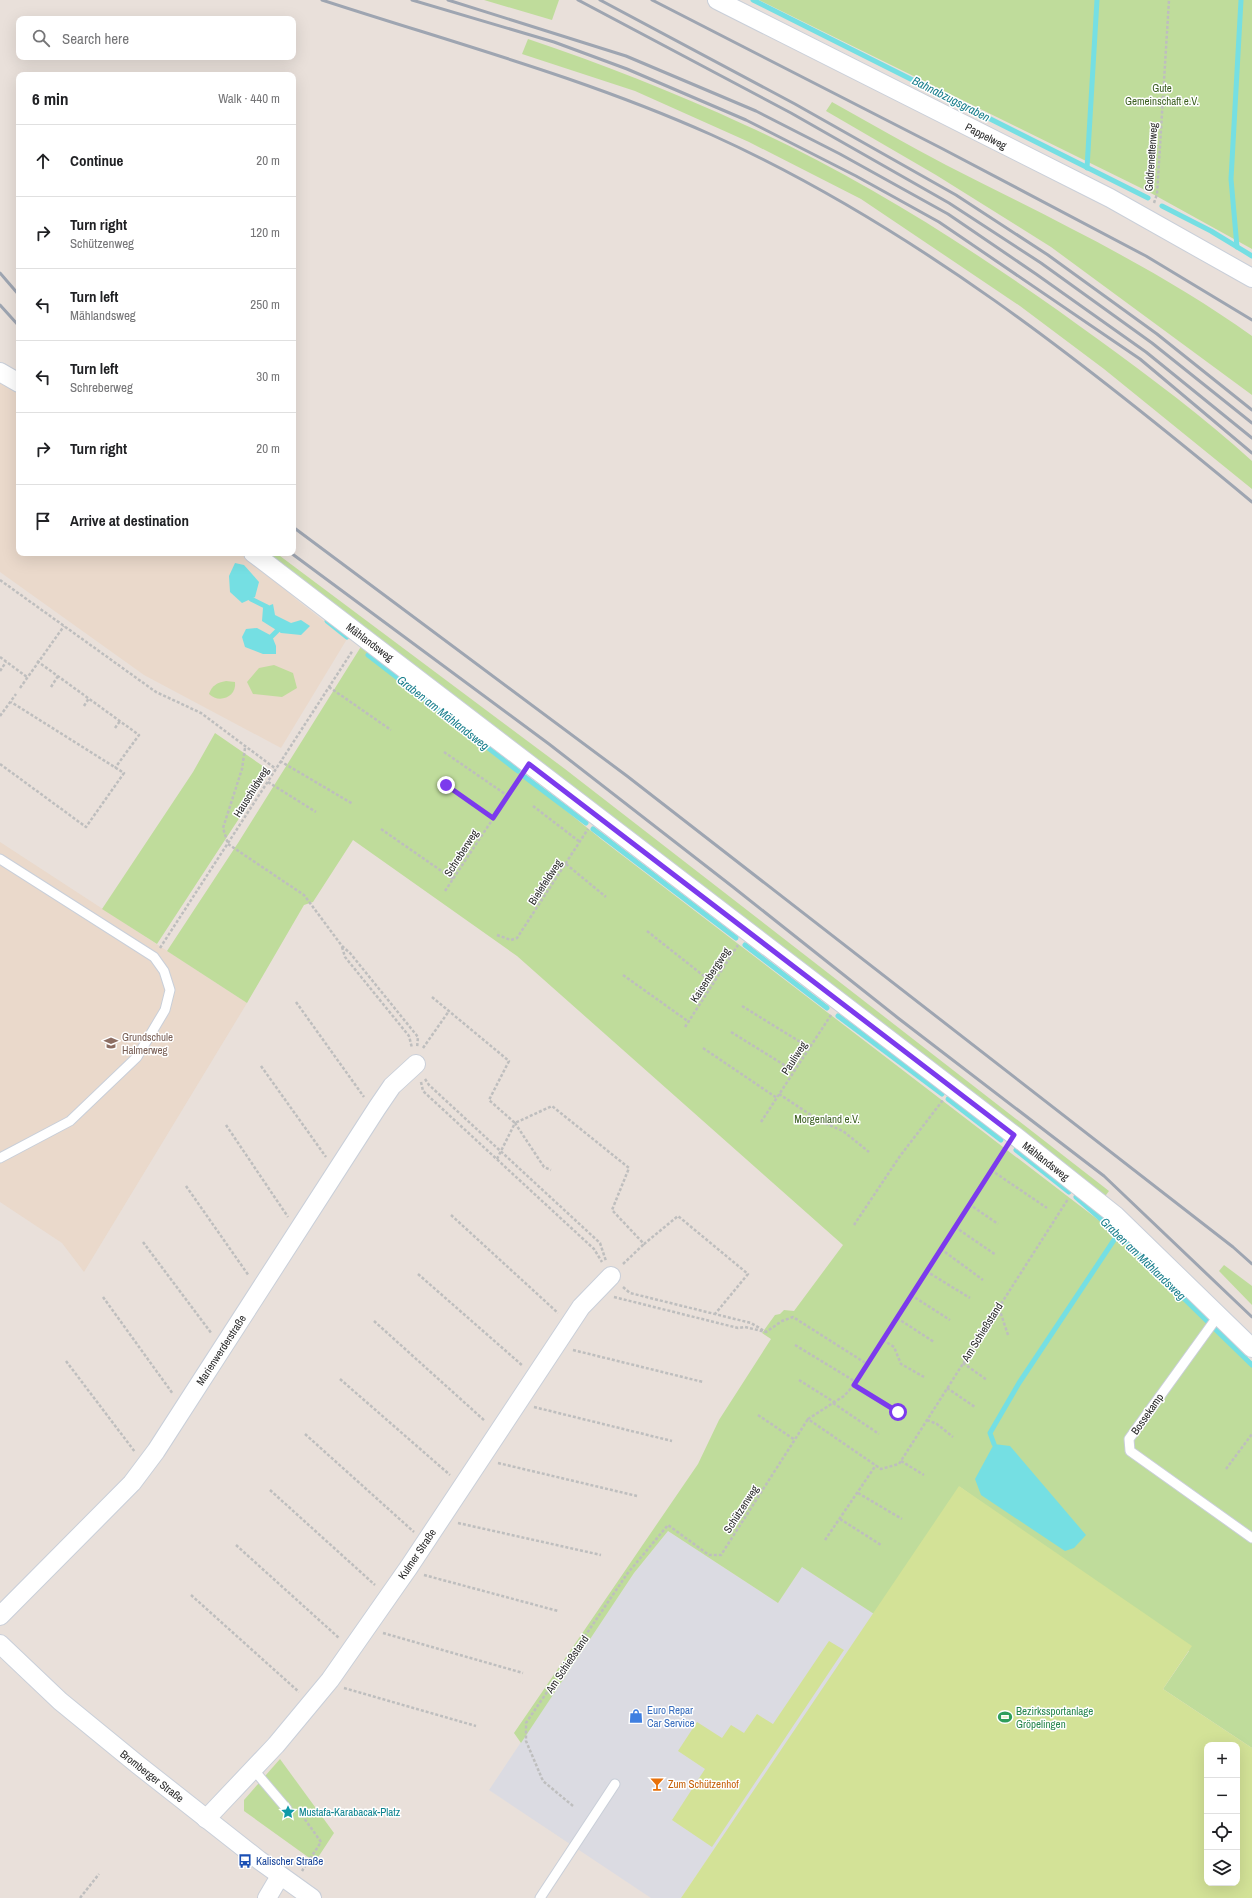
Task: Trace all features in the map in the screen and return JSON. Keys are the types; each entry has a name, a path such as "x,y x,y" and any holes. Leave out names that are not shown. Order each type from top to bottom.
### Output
{"street":[{"name":"Pappelweg","path":"716,0 1110,198 1252,278"},
{"path":"0,372 16,381"},
{"name":"Mählandsweg","path":"257,556 839,1003 1014,1135 1115,1215 1252,1348"},
{"name":"Marienwerderstraße","path":"0,1616 132,1483 262,1289 377,1108 392,1086 416,1064"},
{"name":"Kulmer Straße","path":"206,1819 254,1770 313,1702 330,1680 390,1596 581,1307 616,1271"},
{"name":"Bromberger Straße","path":"0,1644 60,1701 206,1819 287,1881 312,1898"},
{"path":"267,1898 287,1881"}],"lane":[{"path":"0,860 154,957 164,971 170,990 165,1010 136,1057 70,1121 0,1158"},
{"name":"Bossekamp","path":"1218,1316 1129,1439 1130,1451 1252,1538"},
{"path":"254,1770 287,1809"},
{"path":"540,1898 615,1784"}],"path":[{"name":"Goldrenettenweg","path":"1147,218 1157,194 1169,0"},
{"path":"0,580 156,692 201,713 245,748 276,769"},
{"path":"20,688 64,626"},
{"name":"Hauschildweg","path":"154,957 362,636"},
{"path":"0,657 28,677"},
{"path":"0,671 6,662"},
{"path":"37,662 139,735 115,768"},
{"path":"51,687 58,676"},
{"path":"329,687 391,730"},
{"path":"0,716 16,694"},
{"path":"84,706 88,698"},
{"path":"0,764 86,827 124,774 11,702"},
{"path":"115,728 120,721"},
{"path":"245,748 242,770 223,828 228,844 304,895 342,946 350,953 418,1036 416,1064 429,1085 600,1244 630,1293 751,1324 766,1332"},
{"path":"444,752 508,796"},
{"path":"280,761 353,804"},
{"name":"Schreberweg","path":"445,891 529,764"},
{"path":"268,782 316,812"},
{"path":"446,785 493,818"},
{"path":"534,806 580,842"},
{"name":"Bielefeldweg","path":"497,935 510,940 517,938 597,816"},
{"path":"381,829 453,879"},
{"path":"566,864 606,897"},
{"path":"647,931 714,984"},
{"name":"Kaisenbergweg","path":"685,1027 747,931"},
{"path":"342,946 344,957 409,1036 423,1091 616,1271"},
{"path":"622,975 689,1022"},
{"path":"432,997 509,1061 489,1100 515,1123 544,1167 551,1170"},
{"path":"296,1002 364,1097 377,1108"},
{"name":"Pauliweg","path":"761,1122 839,1003"},
{"path":"742,1006 810,1048"},
{"path":"416,1064 425,1043 449,1011"},
{"path":"731,1032 794,1072"},
{"path":"703,1048 777,1098"},
{"path":"262,1066 326,1157 338,1168"},
{"path":"854,1225 900,1156 952,1089"},
{"path":"779,1094 820,1121 843,1131 869,1152"},
{"path":"496,1159 515,1123 552,1106 629,1168 612,1210 644,1244"},
{"path":"226,1125 286,1215 301,1228"},
{"name":"Schützenweg","path":"668,1526 709,1555 721,1555 808,1419 844,1396 855,1384 1014,1135"},
{"path":"991,1170 1047,1208"},
{"path":"186,1186 247,1274 262,1289"},
{"name":"Am Schießstand","path":"900,1461 1066,1201 1079,1187"},
{"path":"970,1204 998,1224"},
{"path":"450,1215 571,1322"},
{"path":"616,1271 644,1244 678,1216 748,1274 715,1314"},
{"path":"955,1227 996,1255"},
{"path":"143,1242 210,1332 224,1346"},
{"path":"941,1249 983,1280"},
{"path":"926,1271 970,1298"},
{"path":"418,1274 535,1376"},
{"path":"598,1289 621,1299 738,1328 745,1327 766,1332 782,1321 793,1318 868,1364"},
{"path":"911,1296 950,1320"},
{"path":"103,1297 170,1390 185,1406"},
{"path":"996,1311 1001,1314 1008,1335"},
{"path":"897,1318 934,1342"},
{"path":"374,1321 486,1421 500,1429"},
{"path":"883,1340 894,1347 901,1364 924,1377"},
{"path":"555,1345 703,1382"},
{"path":"795,1345 898,1412"},
{"path":"66,1361 145,1465"},
{"path":"963,1362 987,1380"},
{"path":"340,1379 463,1485"},
{"path":"799,1380 879,1434"},
{"path":"947,1388 975,1407"},
{"path":"518,1401 537,1408 672,1441"},
{"path":"758,1415 795,1440"},
{"path":"808,1419 881,1469 899,1464 900,1461 924,1475"},
{"path":"927,1420 953,1437"},
{"path":"305,1434 426,1542"},
{"path":"1226,1469 1252,1434"},
{"path":"480,1458 637,1496"},
{"path":"825,1540 876,1465"},
{"path":"270,1490 376,1586 390,1596"},
{"path":"858,1493 902,1520"},
{"path":"443,1515 458,1523 601,1555"},
{"path":"840,1519 881,1545"},
{"name":"Am Schießstand","path":"573,1806 542,1781 526,1741 526,1723 627,1574 668,1526"},
{"path":"236,1545 352,1649"},
{"path":"409,1567 420,1574 558,1611"},
{"path":"191,1595 299,1692 313,1702"},
{"path":"369,1626 381,1632 523,1673"},
{"path":"330,1680 341,1687 476,1726"},
{"path":"287,1881 321,1842 298,1810"},
{"path":"80,1898 99,1874"}],"shaded area":[{"path":"0,380 16,390 16,556 246,556 297,600 347,639 281,748 144,675 0,572"},
{"name":"Grundschule Halmerweg","path":"0,842 247,1003 84,1272 62,1243 0,1202"},
{"path":"668,1531 778,1603 802,1567 874,1614 681,1898 651,1898 489,1790 634,1573"}],"green space":[{"path":"484,0 559,0 552,20"},
{"name":"Gute Gemeinschaft e.V.","path":"759,0 1252,0 1252,249 1149,192"},
{"path":"528,39 638,79 745,125 838,171 928,224 1015,280 1158,383 1196,413 1252,461 1252,489 1104,369 1020,306 861,199 749,142 635,91 522,54"},
{"path":"832,102 946,165 1063,224 1141,266 1216,311 1252,336 1252,395 1051,247 936,175 826,111"},
{"path":"269,556 280,556 565,769 1109,1191 1103,1199"},
{"name":"Morgenland e.V.","path":"362,645 601,839 1118,1235 1157,1269 1252,1362 1252,1748 1163,1689 1189,1651 960,1487 874,1614 802,1567 778,1603 668,1531 634,1573 521,1743 514,1733 698,1464 719,1420 771,1339 762,1333 775,1315 780,1314 784,1310 794,1311 843,1245 517,956 353,840 313,902 304,905 247,1003 167,951 238,843"},
{"path":"274,665 293,673 297,688 282,697 253,694 247,682 259,668"},
{"path":"226,681 235,682 235,687 230,695 222,699 213,697 209,694 215,685"},
{"path":"215,733 270,771 157,944 102,909 193,772"},
{"path":"1224,1265 1252,1286 1252,1305 1219,1271"},
{"name":"Bezirkssportanlage Gröpelingen","path":"959,1486 1192,1646 1163,1689 1252,1748 1252,1898 681,1898"},
{"path":"829,1641 844,1650 712,1847 672,1820 705,1769 678,1751 697,1722 722,1738 731,1725 744,1733 757,1714 773,1724"},
{"path":"280,1759 334,1833 315,1862 244,1811 244,1800"}],"water":[{"path":"235,563 244,565 259,582 255,597 242,603 230,592 229,576"},
{"path":"273,604 275,615 291,623 301,620 310,626 301,635 281,633 262,621 263,608"},
{"path":"257,628 272,636 276,646 276,654 263,654 245,647 242,637 246,629"},
{"path":"994,1444 1010,1446 1086,1535 1074,1548 1065,1551 981,1495 975,1479"}],"waterway":[{"name":"Bahnabzugsgraben","path":"753,0 1148,198"},
{"path":"1087,168 1097,0"},
{"path":"1237,247 1231,179 1241,0"},
{"name":"Bahnabzugsgraben","path":"1162,206 1211,231 1252,256"},
{"path":"251,599 267,607"},
{"name":"Graben am Mählandsweg","path":"327,621 347,637"},
{"path":"272,636 277,631"},
{"name":"Graben am Mählandsweg","path":"368,655 518,771"},
{"name":"Graben am Mählandsweg","path":"525,777 586,823"},
{"name":"Graben am Mählandsweg","path":"593,829 736,938"},
{"name":"Graben am Mählandsweg","path":"745,945 827,1008"},
{"name":"Graben am Mählandsweg","path":"838,1016 942,1094"},
{"name":"Graben am Mählandsweg","path":"948,1099 1001,1140"},
{"name":"Graben am Mählandsweg","path":"1016,1150 1069,1192"},
{"name":"Graben am Mählandsweg","path":"1076,1197 1118,1234 1208,1322"},
{"path":"994,1444 990,1433 1019,1383 1118,1234"},
{"name":"Graben am Mählandsweg","path":"1214,1328 1252,1365"}],"railway":[{"path":"322,0 519,62 616,96 712,135 785,171 857,211 926,254 994,300 1125,399 1252,502"},
{"path":"412,0 554,42 627,69 746,120 856,176 939,222 1140,359 1252,453"},
{"path":"448,0 626,56 756,111 840,154 948,214 1036,274 1146,352 1252,438"},
{"path":"578,0 791,113 949,203 1041,263 1152,343 1252,423"},
{"path":"600,0 795,104 956,195 1048,255 1157,334 1252,410"},
{"path":"652,0 941,148 1146,256 1252,320"},
{"path":"0,273 16,292"},
{"path":"0,305 16,323"},
{"path":"296,529 627,776 1233,1247 1252,1264"},
{"path":"295,556 549,744 898,1018 1104,1176 1252,1317"}],"place":[{"name":"Grundschule Halmerweg","path":"111,1043"},
{"name":"Euro Repar Car Service","path":"636,1716"},
{"name":"Bezirkssportanlage Gröpelingen","path":"1005,1717"},
{"name":"Zum Schützenhof","path":"657,1784"},
{"name":"Mustafa-Karabacak-Platz","path":"288,1812"},
{"name":"Kalischer Straße","path":"245,1861"}],"route":[{"path":"446,785 493,818 529,764 839,1003 1014,1135 854,1385 898,1412"}]}
